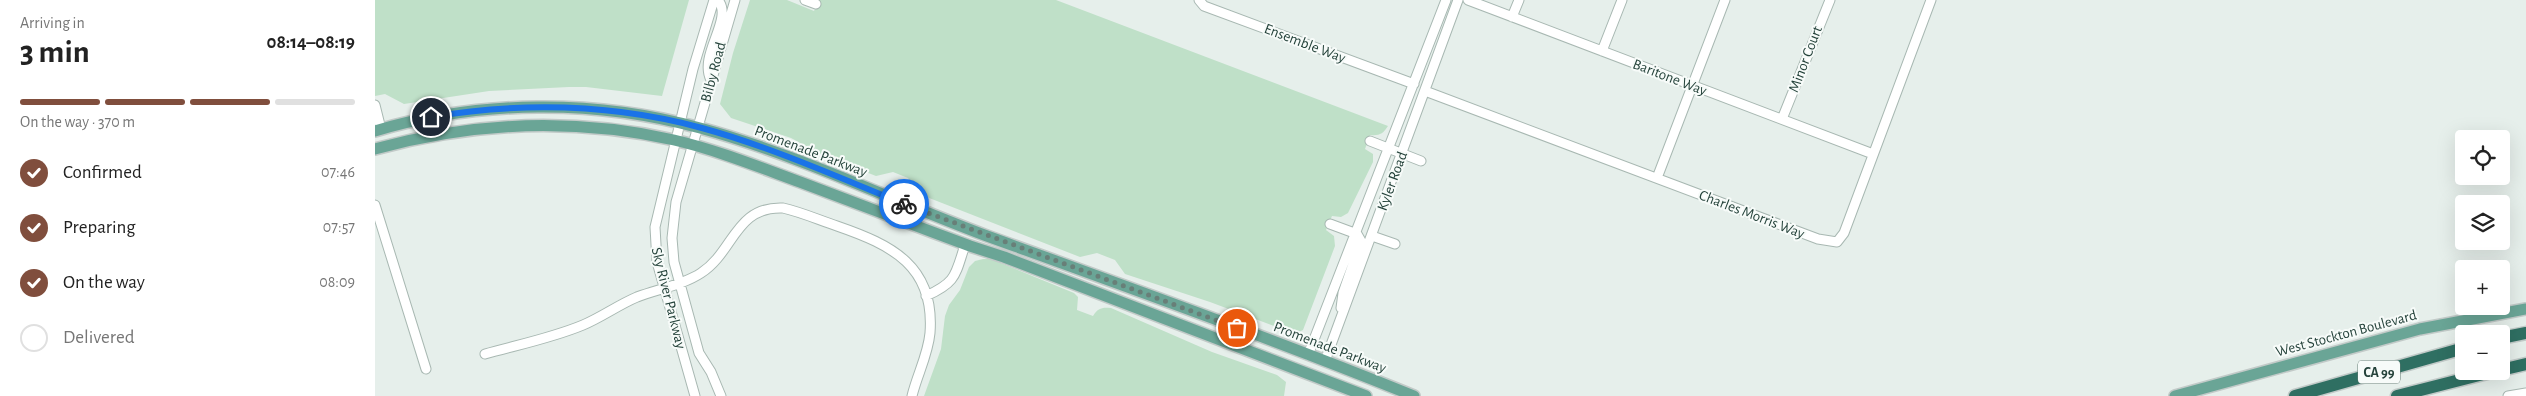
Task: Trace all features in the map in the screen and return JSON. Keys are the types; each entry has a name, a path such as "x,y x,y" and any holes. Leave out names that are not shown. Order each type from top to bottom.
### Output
{"highway":[{"path":"2510,337 2526,334"},
{"name":"CA 99","path":"2295,396 2455,351"},
{"path":"2510,368 2526,364"},
{"name":"CA 99","path":"2397,396 2460,380"}],"main road":[{"name":"Promenade Parkway","path":"378,130 449,114 532,107 597,110 679,122 745,142 943,220 1325,361 1414,396"},
{"path":"375,150 451,132 533,125 599,128 674,140 752,164 965,245 1004,257 1366,396"},
{"path":"1004,257 1025,259 1085,282 1093,280 1096,276"},
{"path":"1093,291 1105,290 1163,311 1175,311 1183,308"},
{"name":"West Stockton Boulevard","path":"2175,396 2410,331 2526,309"}],"street":[{"name":"Bilby Road","path":"674,140 700,42 714,0"},
{"path":"711,80 707,66 723,11 718,0"},
{"name":"Bilby Road","path":"692,145 735,0"},
{"name":"Ensemble Way","path":"1199,0 1204,6 1414,84"},
{"name":"Kyler Road","path":"1308,355 1446,0"},
{"path":"1425,88 1427,67 1451,0"},
{"name":"Kyler Road","path":"1325,361 1458,0"},
{"name":"Baritone Way","path":"1468,0 1873,154"},
{"path":"1512,17 1519,0"},
{"path":"1602,51 1622,0"},
{"path":"1657,178 1725,0"},
{"name":"Minor Court","path":"1783,120 1830,0"},
{"name":"Charles Morris Way","path":"1425,88 1818,239 1837,242 1844,233 1931,0"},
{"path":"375,105 378,130"},
{"name":"Sky River Parkway","path":"674,140 655,227 656,251 664,288 695,396"},
{"path":"1370,141 1421,161"},
{"name":"Sky River Parkway","path":"692,145 676,202 673,226 674,262 699,353 711,372 721,396"},
{"path":"375,205 426,369"},
{"path":"485,354 581,326 630,300 696,276 711,266 723,252 737,230 749,218 769,209 783,208 873,238 889,246 915,272 926,296 930,314 929,341 913,396"},
{"path":"1330,224 1359,236 1361,244 1343,292 1341,318"},
{"path":"1372,236 1395,244"},
{"path":"926,296 947,287 955,275 965,245"},
{"path":"2508,396 2526,393"}],"green space":[{"path":"375,0 689,0 662,96 586,87 569,87 489,91 404,104 385,94 375,96"},
{"path":"750,0 787,0 814,11 819,0 1056,0 1388,126 1381,134 1370,135 1365,149 1373,154 1373,162 1348,213 1341,217 1332,216 1326,230 1334,236 1335,246 1303,330 1295,334 1210,302 1125,274 1115,260 1097,253 1080,257 919,194 908,178 893,172 876,176 825,156 791,138 731,118 720,104 733,53"},
{"path":"991,259 1074,293 1078,297 1077,310 1093,316 1101,309 1111,308 1212,352 1277,375 1286,382 1284,396 924,396 941,349 945,316 949,305 960,290 969,267 975,261"}],"way so far":[{"path":"904,204 1237,328"}],"route":[{"path":"431,117 477,110 560,107 633,114 669,120 703,128 745,142 904,204"}]}
